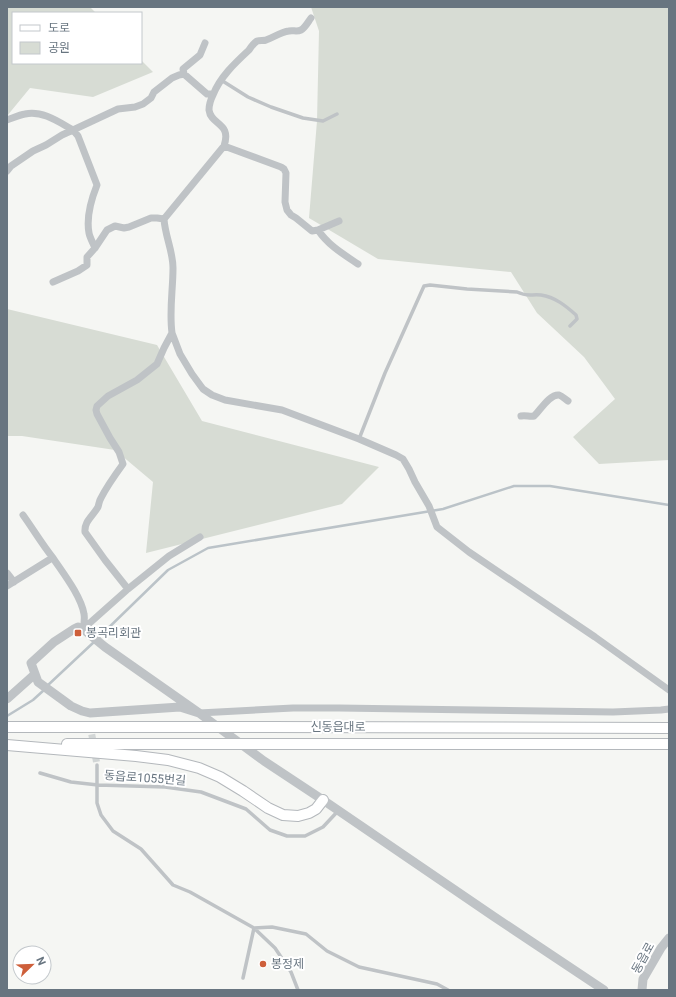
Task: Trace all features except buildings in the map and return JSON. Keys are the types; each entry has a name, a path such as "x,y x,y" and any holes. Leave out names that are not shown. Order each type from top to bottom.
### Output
{"main road":[{"name":"신동읍대로","path":"7,727 669,728"},
{"path":"7,744 136,756 168,760 200,768 220,777 268,808 282,815 298,816 309,813 316,809 324,800"},
{"name":"신동읍대로","path":"7,744 669,744"}],"street":[{"path":"311,18 301,30 284,32 265,40 258,41 230,68 213,94 209,107 209,112 214,120 226,132 224,146 164,219 172,255 173,267 170,307 172,333 180,354 203,389 212,395 225,400 282,410 359,439 403,459 429,506 437,526 469,552 589,633 669,690"},
{"path":"205,43 200,55 183,69 184,74 207,94 213,94"},
{"path":"7,171 11,166 33,150 46,145 62,135 118,109 135,107 143,104 151,98 154,92 172,78 184,74"},
{"path":"7,120 26,113 38,113 49,117 73,130 78,136 97,185 87,222 95,248"},
{"path":"224,146 284,169 286,173 285,196 287,210 291,215 312,231 339,221"},
{"path":"53,282 78,271 87,265 88,257 107,230 115,226 124,228 128,227 151,218 164,219"},
{"path":"318,230 335,249 358,264"},
{"path":"128,589 85,532 84,526 98,507 108,485 123,464 119,452 96,410 97,406 108,396 137,380 157,364 172,333"},
{"path":"522,416 534,416 548,400 559,395 568,401"},
{"path":"23,515 70,583 81,604 85,617 85,631"},
{"path":"85,631 128,589 169,556 200,537"},
{"path":"7,586 52,558"},
{"path":"7,573 14,582"},
{"path":"604,990 264,761 199,713 78,627 54,642 31,663 37,678 54,694 71,706 90,713 180,708 199,713 293,708 605,712 669,709"},
{"path":"7,699 37,678"},
{"path":"90,713 90,724"},
{"name":"동읍로","path":"642,990 643,979 661,948 669,938"}],"lane":[{"path":"222,80 248,97 303,118 323,121 337,114"},
{"path":"359,439 384,373 424,286 430,285 517,292 524,296 532,294 543,295 559,301 576,315 577,319 570,326"},
{"name":"동읍로1055번길","path":"98,765 97,803 101,815 113,830 141,849 172,885 190,892 254,928 275,948 291,972 298,990"},
{"name":"동읍로1055번길","path":"40,773 71,782 98,785 165,787 201,792 246,809 270,830 287,836 306,836 322,827 338,810"},
{"path":"243,978 254,928 272,927 306,934 327,951 359,967 437,984 448,990"}],"green space":[{"path":"7,7 90,7 95,12 12,12 12,64 142,64 142,61 153,72 93,97 30,88 7,116"},
{"path":"311,7 669,7 669,460 599,464 573,437 615,399 584,357 537,313 511,272 378,259 309,218 317,121 319,31"},
{"path":"7,309 157,345 202,421 379,467 342,504 146,553 153,482 115,450 22,436 7,436"}],"waterway":[{"path":"98,638 168,570 208,548 443,509 514,486 550,486 669,505"},
{"path":"47,686 94,642"},
{"path":"7,716 33,700 44,690"}],"tunnel":[{"path":"90,724 97,765"}],"place":[{"name":"봉곡리회관","path":"78,633"},
{"name":"봉정제","path":"263,964"}]}
